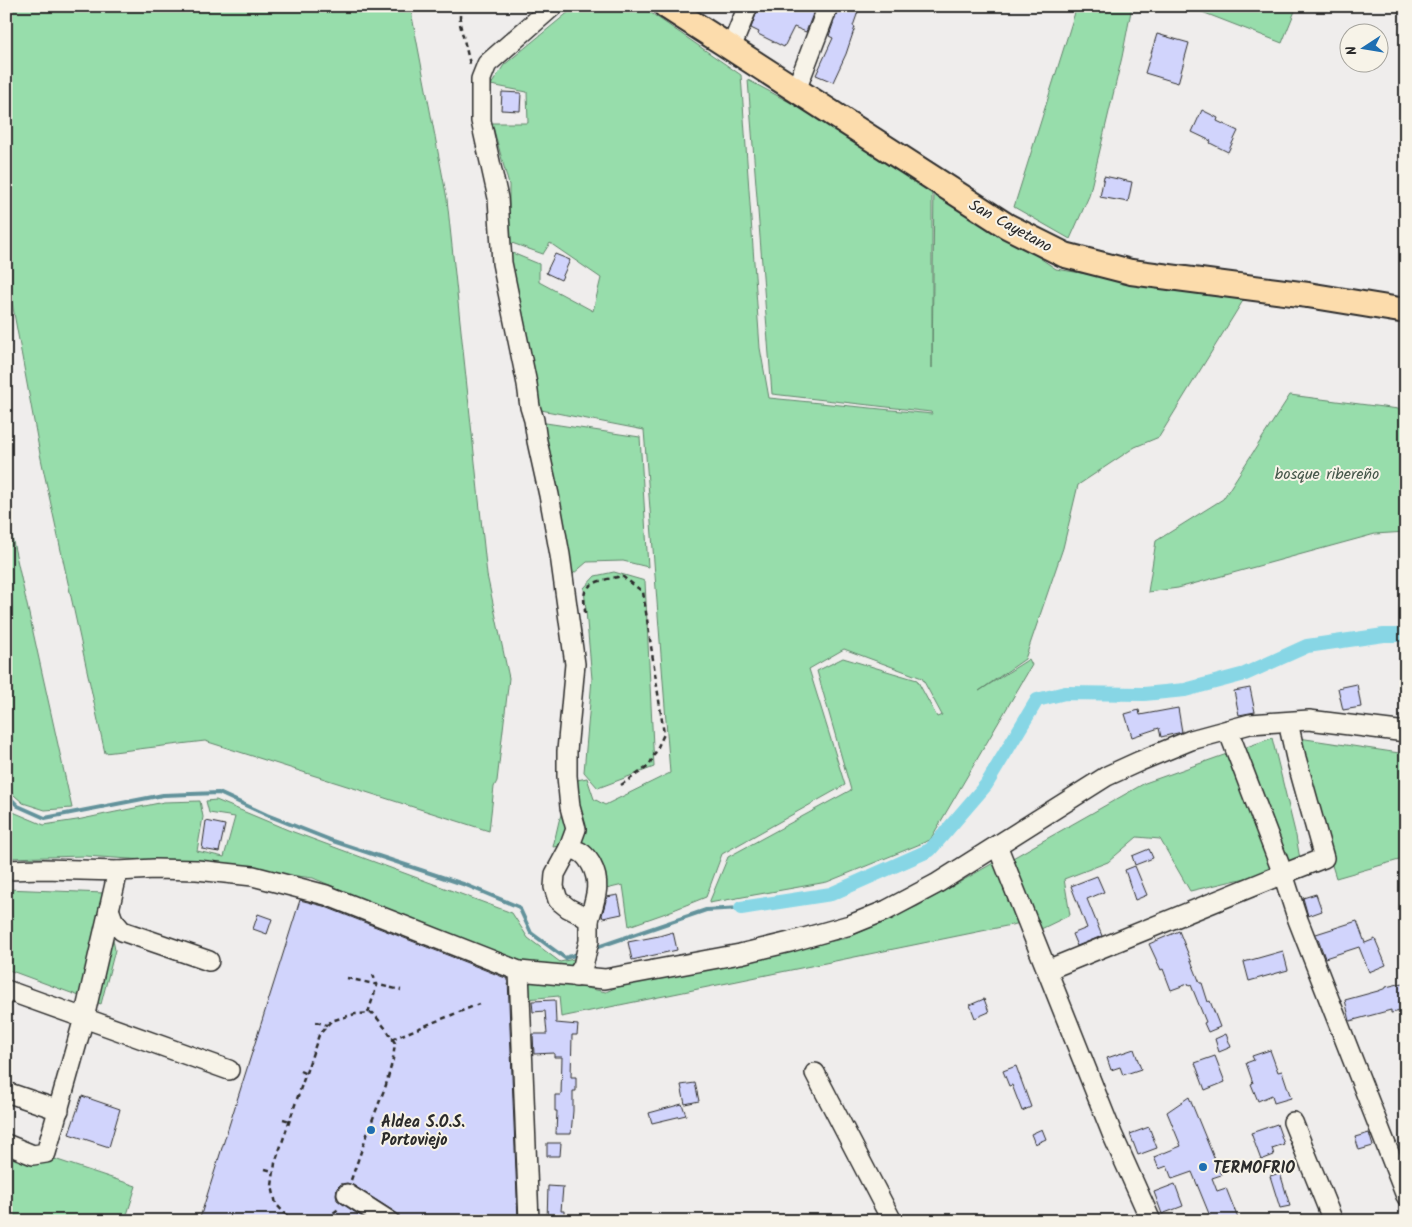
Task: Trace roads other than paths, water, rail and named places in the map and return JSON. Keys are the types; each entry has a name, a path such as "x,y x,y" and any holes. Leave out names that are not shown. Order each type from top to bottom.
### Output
{"main road":[{"name":"San Cayetano","path":"667,6 1007,226 1065,255 1131,272 1308,295 1406,311"}],"street":[{"path":"553,6 487,64 480,79 481,121 498,198 502,263 560,555 575,664 567,751 567,776 570,807 576,829 569,848 555,874 554,887 558,900 589,920"},
{"path":"731,48 748,6"},
{"path":"796,90 828,6"},
{"path":"6,870 197,870 254,876 326,895 519,970 605,979 740,954 790,942 850,925 887,910 936,884 1107,776 1140,760 1191,740 1250,724 1309,720 1406,732"},
{"path":"1047,970 1324,858 1288,722"},
{"path":"1228,730 1283,874 1298,920 1406,1196"},
{"path":"997,846 1113,1136 1151,1221"},
{"path":"569,848 581,852 588,860 595,871 598,883 589,920 588,941 583,966 576,976"},
{"path":"6,1144 33,1155 46,1153 84,1018 118,871"},
{"path":"109,909 112,920 122,931 209,962"},
{"path":"519,970 529,1221"},
{"path":"6,990 229,1070"},
{"path":"816,1073 892,1221"},
{"path":"6,1092 59,1110"},
{"path":"1293,1122 1333,1221"},
{"path":"347,1194 389,1221"}],"waterway":[{"path":"741,908 831,894 930,850 986,785 1037,700 1065,693 1144,694 1185,690 1245,674 1307,646 1384,635 1406,635"},
{"path":"6,794 18,806 45,818 163,795 219,793 267,815 333,841 466,885 519,907 531,933 565,958 581,953"},
{"path":"592,949 706,910 741,908"}],"place":[{"name":"Aldea S.O.S. Portoviejo","path":"371,1130"},
{"name":"TERMOFRIO","path":"1203,1167"}],"park label":[{"name":"bosque ribereño","path":"1327,473"}]}
